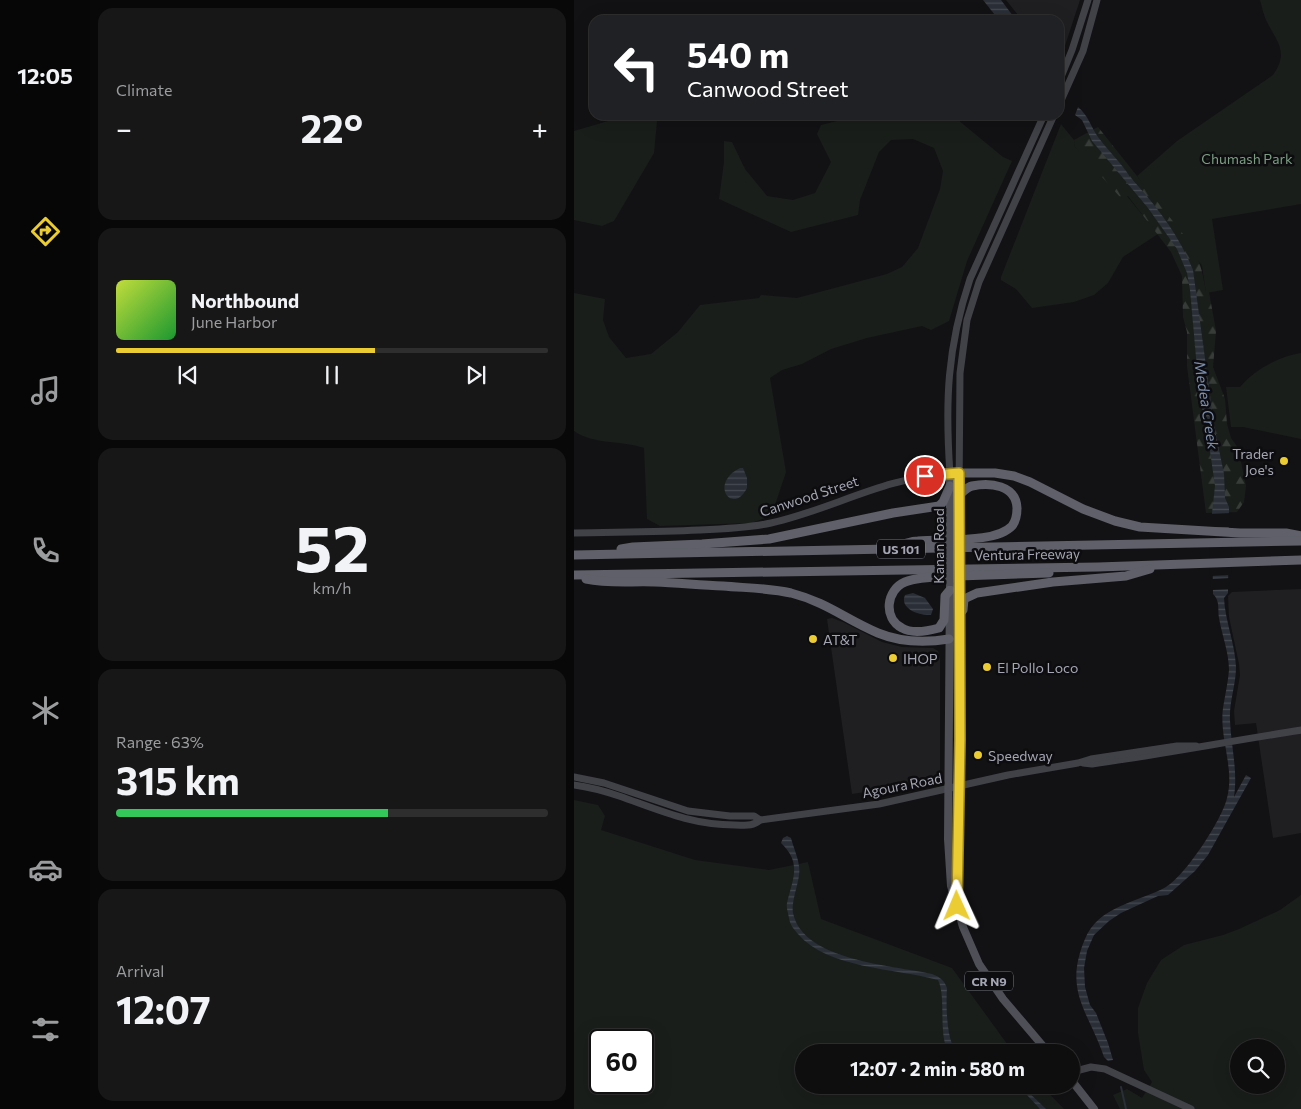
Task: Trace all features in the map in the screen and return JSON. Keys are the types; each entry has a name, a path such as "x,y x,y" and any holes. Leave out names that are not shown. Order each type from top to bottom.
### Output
{"highway":[{"path":"954,473 995,473 1014,476 1083,509 1127,524 1168,530 1206,531 1241,538 1286,533 1301,536"},
{"path":"881,549 916,541 978,538 999,534 1007,531 1017,517 1017,503 1012,494 1003,487 993,484 970,486 959,494"},
{"path":"596,554 633,547 738,542 790,535 893,513 939,506 943,502 950,486"},
{"name":"Ventura Freeway","path":"574,555 1206,543 1241,538 1301,541"},
{"name":"Ventura Freeway","path":"574,576 1163,565 1301,560"},
{"path":"959,615 963,610 964,599 977,593 1053,582 1126,576 1163,565"},
{"path":"953,584 945,596 944,620 939,628 909,631 901,628 890,615 889,600 893,592 904,582 940,577 1058,573 1098,566"},
{"path":"574,576 603,582 654,582 763,589 791,593 834,609 876,633 889,637 917,641 949,639"}],"main road":[{"path":"1064,70 1088,0"},
{"path":"1064,94 1083,51 1097,0"},
{"name":"Kanan Road","path":"954,534 959,494 954,473 947,413 952,349 960,308 970,279 1042,120"},
{"name":"Kanan Road","path":"1041,1044 1003,999 984,972 971,948 951,886 948,869 949,639 954,534 950,486 954,473 960,373 967,320 979,282 1052,120"},
{"name":"Canwood Street","path":"574,533 679,531 761,525 784,520 888,483 954,473"},
{"name":"Kanan Road","path":"953,584 959,615 957,906"},
{"path":"949,639 959,638"},
{"name":"Agoura Road","path":"574,785 619,796 670,815 706,823 754,825 760,820 879,804 1008,775 1091,759 1301,730"},
{"name":"Agoura Road","path":"574,777 604,783 688,811 754,816 760,820"},
{"path":"1080,1069 1098,1067 1131,1080 1191,1109"},
{"path":"1080,1091 1094,1109"}],"shaded area":[{"path":"1006,0 1080,0 1064,49 1064,15 1018,15"},
{"path":"1301,589 1301,833 1273,838 1256,723 1235,725 1234,711 1240,675 1229,617 1228,596 1232,592"},
{"path":"832,618 882,642 902,647 933,648 938,651 940,658 940,773 937,777 911,785 852,794 827,619"}],"green space":[{"name":"Chumash Park","path":"1260,0 1301,0 1301,204 1212,219 1223,290 1206,293 1202,266 1137,176 1177,141 1273,75 1280,59 1280,46 1265,17"},
{"path":"612,120 657,121 654,153 614,221 602,226 574,220 574,131"},
{"path":"841,120 958,120 1003,157 1012,161 967,261 949,321 931,330 922,326 867,338 831,349 802,364 782,370 770,378 786,472 773,511 767,517 752,523 660,526 647,519 644,448 590,438 574,431 574,293 605,299 603,320 609,337 626,358 651,354 678,332 700,305 759,298 761,295 797,298 887,274 902,267 918,248 940,189 943,171 934,148 913,139 891,140 879,152 860,200 858,215 791,232 719,199 724,162 724,141 732,142 745,169 767,196 793,200 815,193 831,162 817,134 821,125"},
{"path":"1061,124 1074,140 1075,147 1127,196 1158,234 1123,257 1108,283 1094,295 1074,302 1032,308 1016,289 1001,280 1001,277"},
{"path":"1098,127 1187,239 1200,264 1206,292 1209,292 1216,331 1213,367 1225,399 1227,424 1231,438 1238,448 1246,486 1244,502 1237,512 1206,513 1187,366 1187,332 1183,317 1182,276 1171,252 1128,196 1120,197 1075,147 1074,140"},
{"path":"1301,353 1301,439 1243,427 1231,427 1226,387 1240,387 1252,375 1268,365 1285,357"},
{"path":"574,800 598,805 605,816 601,830 695,860 769,870 808,862 821,919 952,968 1007,1044 795,1044 795,1094 1050,1094 1064,1109 574,1109"},
{"path":"1301,895 1301,1109 1120,1109 1113,1095 1127,1089 1142,1098 1152,1082 1144,1070 1138,1033 1138,1008 1147,983 1161,960 1184,945 1239,929 1280,910"}],"water":[{"path":"983,0 1001,0 1012,15 995,15"},
{"path":"1078,107 1102,142 1166,221 1181,245 1193,270 1214,425 1224,474 1225,498 1229,507 1228,593 1224,598 1236,667 1230,713 1235,768 1234,797 1246,775 1251,778 1208,855 1195,871 1168,895 1158,896 1121,913 1094,935 1087,951 1084,968 1085,987 1090,1005 1096,1013 1108,1043 1113,1060 1108,1061 1104,1057 1080,1000 1076,973 1079,957 1085,939 1099,919 1120,906 1166,887 1174,881 1202,847 1218,820 1224,808 1229,787 1222,719 1229,664 1219,618 1218,602 1213,594 1212,513 1215,486 1199,391 1187,273 1177,249 1148,208 1092,141 1082,120 1075,115"},
{"path":"740,468 743,468 747,478 747,488 736,499 730,498 724,489 726,482"},
{"path":"913,593 925,598 933,609 931,615 916,613 908,608 904,600 905,595"},
{"path":"787,836 791,838 799,866 793,913 800,929 813,942 831,951 851,958 932,974 941,979 947,988 947,1012 952,1044 946,1044 944,1038 942,997 938,980 844,961 811,946 798,934 790,923 787,907 794,864 788,850 781,843 783,838"},
{"path":"1026,1094 1030,1094 1046,1109 1040,1109"}],"pier":[{"path":"1232,513 1232,527 1209,527 1209,514"},
{"path":"1209,529 1232,530 1231,575 1210,576"},
{"path":"1231,578 1231,589 1211,590 1210,579"}],"waterway":[{"name":"Medea Creek","path":"1121,1087 1126,1109"}],"place":[{"name":"Trader Joe's","path":"1284,461"},
{"name":"AT&T","path":"813,639"},
{"name":"IHOP","path":"893,658"},
{"name":"El Pollo Loco","path":"987,667"},
{"name":"Speedway","path":"978,755"}],"route":[{"path":"925,476 959,473 960,739 957,906"}]}
